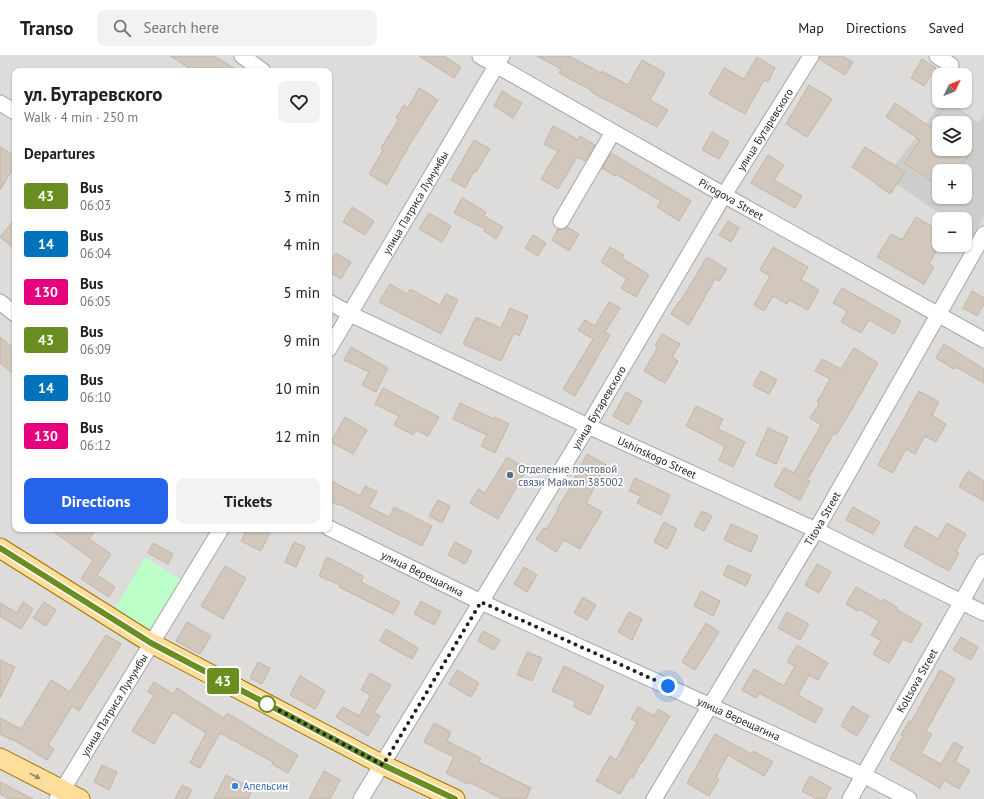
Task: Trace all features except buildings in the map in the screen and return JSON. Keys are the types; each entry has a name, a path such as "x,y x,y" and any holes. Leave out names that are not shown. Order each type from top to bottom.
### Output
{"main road":[{"path":"0,548 151,643 383,765 455,799"},
{"path":"0,758 59,794 80,799"}],"street":[{"path":"242,56 259,68"},
{"name":"Pirogova Street","path":"480,56 499,61 613,132 984,340"},
{"name":"улица Бутаревского","path":"361,799 588,426 724,195 811,56"},
{"path":"937,56 951,65"},
{"name":"улица Патриса Лумумбы","path":"332,344 499,61"},
{"path":"0,103 12,110"},
{"path":"561,221 613,132"},
{"name":"Titova Street","path":"654,799 816,530 984,234"},
{"path":"0,302 12,312"},
{"name":"Ushinskogo Street","path":"332,304 350,314 588,426 816,530 984,613"},
{"name":"улица Верещагина","path":"332,529 481,602 863,775 908,799"},
{"name":"улица Патриса Лумумбы","path":"59,794 219,532"},
{"name":"Koltsova Street","path":"850,799 984,562"}],"shaded area":[{"path":"0,56 984,56 984,799 0,799"},
{"path":"938,108 959,108 969,116 932,116 932,156 972,156 972,118 979,123 984,114 984,217 973,236 972,212 938,212 886,177"}],"green space":[{"path":"145,557 181,580 149,630 115,609"}],"bus line":[{"name":"43","path":"0,548 151,643 383,765 455,799"}],"place":[{"name":"Отделение почтовой связи Майкоп 385002","path":"510,475"},
{"name":"Апельсин","path":"235,786"}],"route":[{"path":"267,704 383,765 481,602 668,686"}]}
